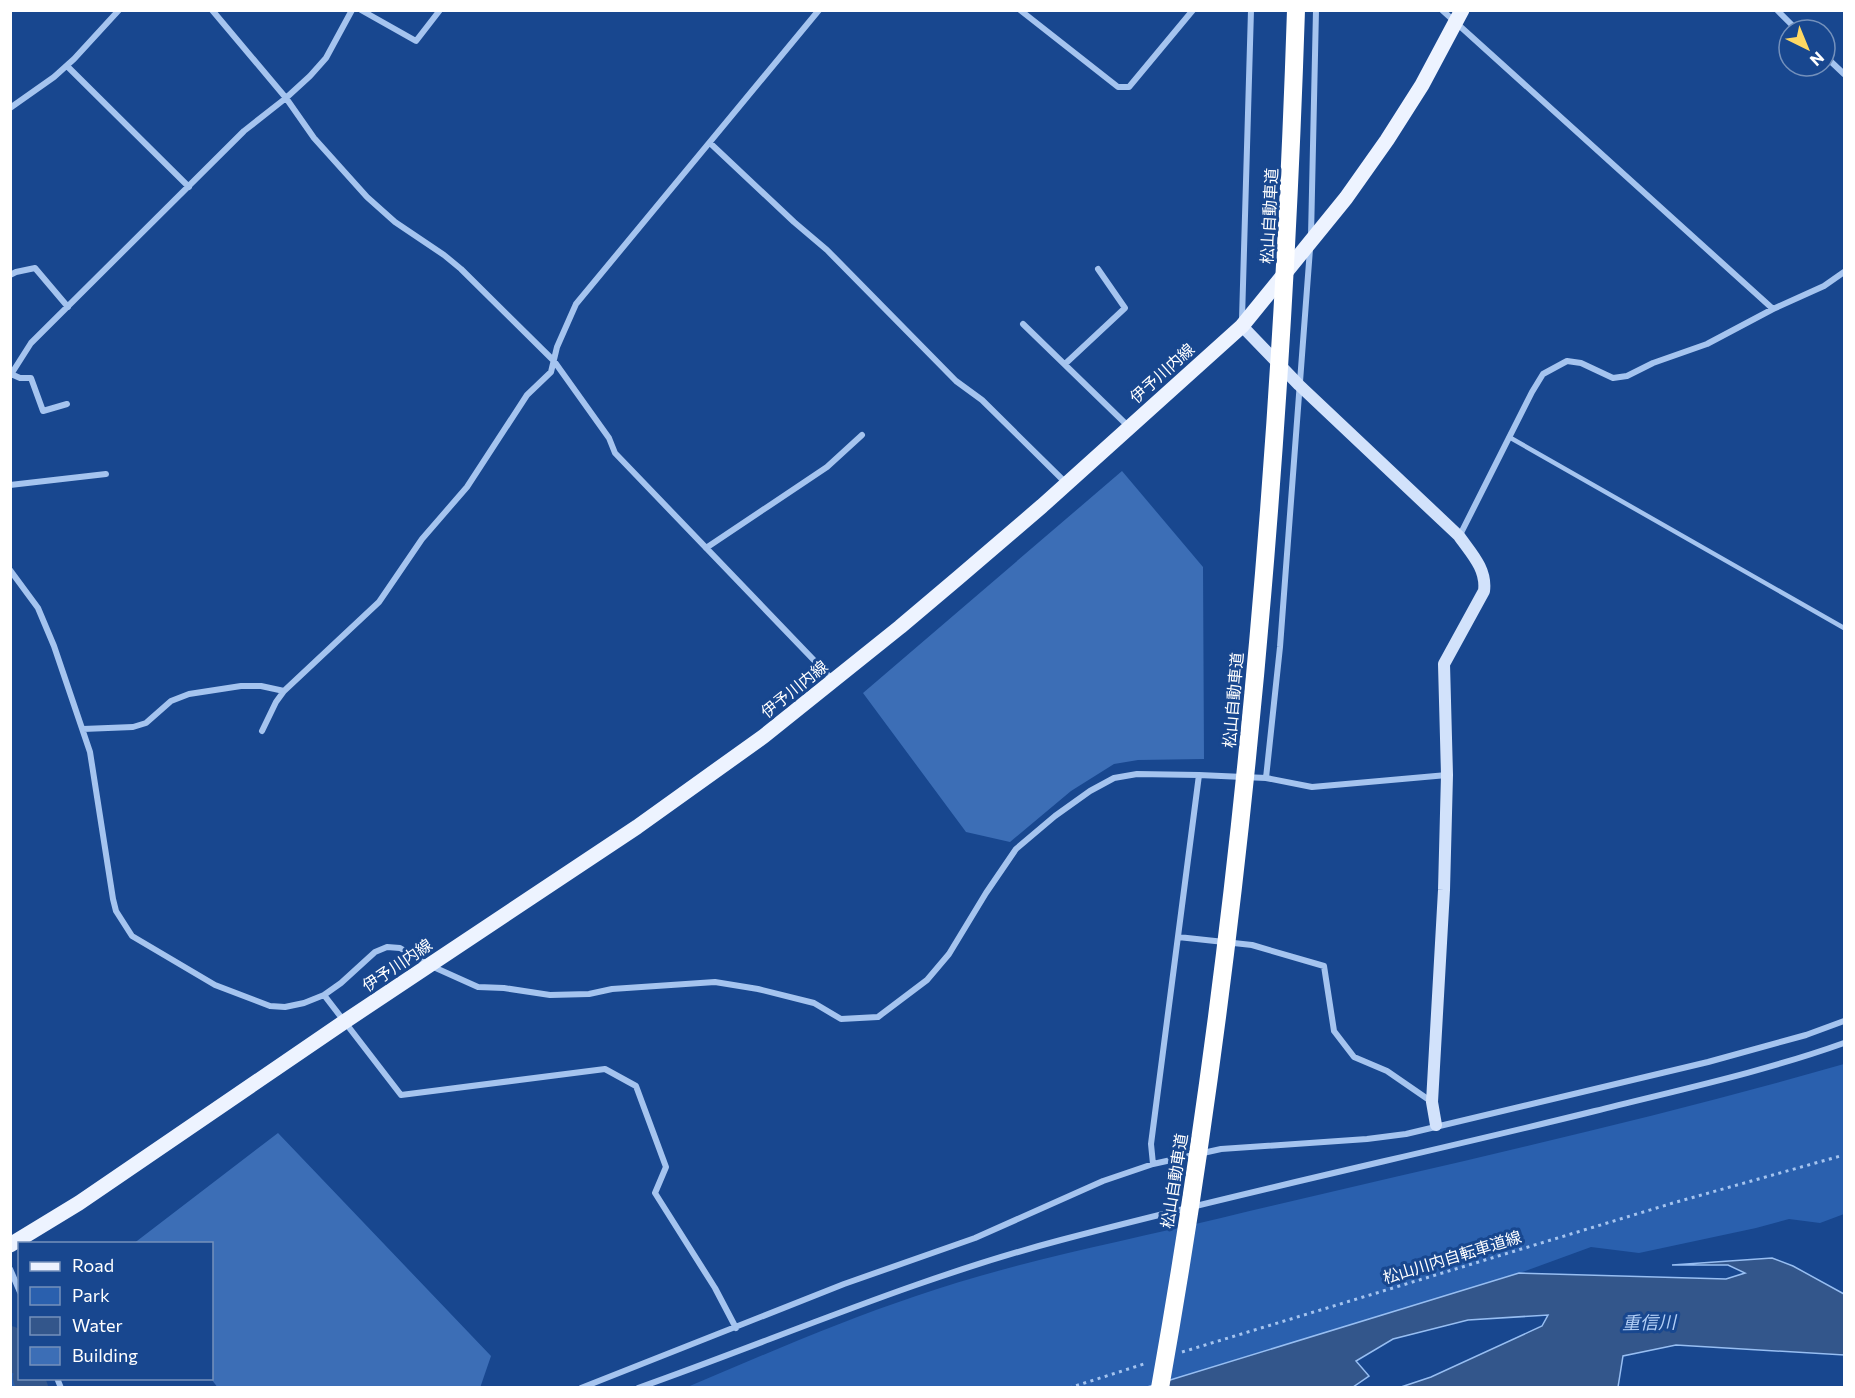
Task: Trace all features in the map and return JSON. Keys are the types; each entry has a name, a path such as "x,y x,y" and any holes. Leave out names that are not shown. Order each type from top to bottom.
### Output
{"highway":[{"name":"松山自動車道","path":"1160,1388 1215,1039 1249,742 1276,432 1296,10"}],"main road":[{"name":"伊予川内線","path":"10,1245 79,1203 344,1022 637,827 764,736 916,613 1066,484 1242,326 1346,198 1387,140 1422,85 1459,17"}],"street":[{"path":"10,108 67,66 119,10"},
{"path":"212,10 286,98 314,138 368,197 395,222 461,269 554,361 609,438 615,453 834,680"},
{"path":"67,404 43,411 31,378 11,375 31,343 244,131 286,98 326,58 352,10"},
{"path":"361,10 416,41 440,10"},
{"path":"262,731 276,702 284,692 388,590 422,539 467,487 527,395 551,372 561,336 576,304 819,10"},
{"path":"1020,10 1118,87 1129,87 1193,10"},
{"path":"1251,10 1242,326 1299,385 1459,536 1479,564 1486,579 1484,591 1444,664 1447,775 1444,890 1432,1102 1436,1125"},
{"path":"1266,778 1280,647 1310,243 1316,10"},
{"path":"1442,10 1459,17 1773,309"},
{"path":"67,66 189,187"},
{"path":"710,142 794,222 827,250 956,381 982,400 1066,484"},
{"path":"10,275 35,268 68,307"},
{"path":"1065,364 1125,308 1098,269"},
{"path":"1459,536 1543,374 1555,365 1567,361 1581,363 1613,378 1627,376 1653,363 1707,344 1773,309 1824,286 1845,272"},
{"path":"1023,324 1130,427"},
{"path":"706,548 827,467 862,435"},
{"path":"10,486 106,474"},
{"path":"10,570 38,608 83,729 90,752 116,911 132,936 215,985 270,1006 285,1007 324,995 375,952 387,947 410,952 429,965 478,987 504,988 550,995 589,994 612,989 715,981 758,989 814,1004 842,1019 878,1017 927,980 949,954 1016,849 1055,816 1090,791 1114,778 1137,774 1266,778 1312,787 1447,775"},
{"path":"83,729 133,727 146,723 171,701 189,694 241,686 261,686 284,692"},
{"path":"1153,1164 1151,1144 1198,776"},
{"path":"1178,937 1252,945 1324,966 1334,1031 1354,1057 1387,1071 1432,1102"},
{"path":"324,995 401,1095 605,1069 636,1086 666,1167 655,1193 715,1288 736,1328"},
{"path":"581,1388 844,1284 975,1238 1103,1181 1153,1164 1221,1149 1367,1139 1406,1134 1708,1062 1806,1035 1845,1021"},
{"path":"638,1388 967,1266 1059,1240 1791,1062 1845,1043"},
{"path":"10,1269 18,1287"}],"lane":[{"path":"1509,437 1845,628"}],"path":[{"name":"松山川内自転車道線","path":"1182,1352 1673,1203 1845,1155"},
{"path":"1068,1388 1148,1363"}],"green space":[{"path":"1844,1064 1844,1214 1820,1223 1789,1219 1639,1253 1591,1247 1506,1278 1149,1387 685,1388 858,1317 991,1273 1067,1253 1612,1125"},
{"path":"18,1340 18,1380 40,1380 44,1387 11,1387 11,1347"}],"water":[{"name":"重信川","path":"1772,1258 1793,1266 1844,1294 1844,1355 1676,1345 1623,1356 1618,1387 1401,1387 1431,1377 1542,1326 1548,1315 1468,1320 1393,1339 1356,1361 1369,1376 1353,1387 1144,1388 1519,1273 1726,1279 1745,1273 1728,1265 1672,1265"}],"building":[{"path":"1122,471 1203,567 1204,759 1138,760 1114,764 1071,791 1010,842 966,832 863,693"},
{"path":"278,1133 491,1356 480,1388 218,1388 212,1380 213,1242 136,1242"}],"waterway":[{"path":"10,1341 18,1356"},
{"path":"29,1380 33,1388"}]}
